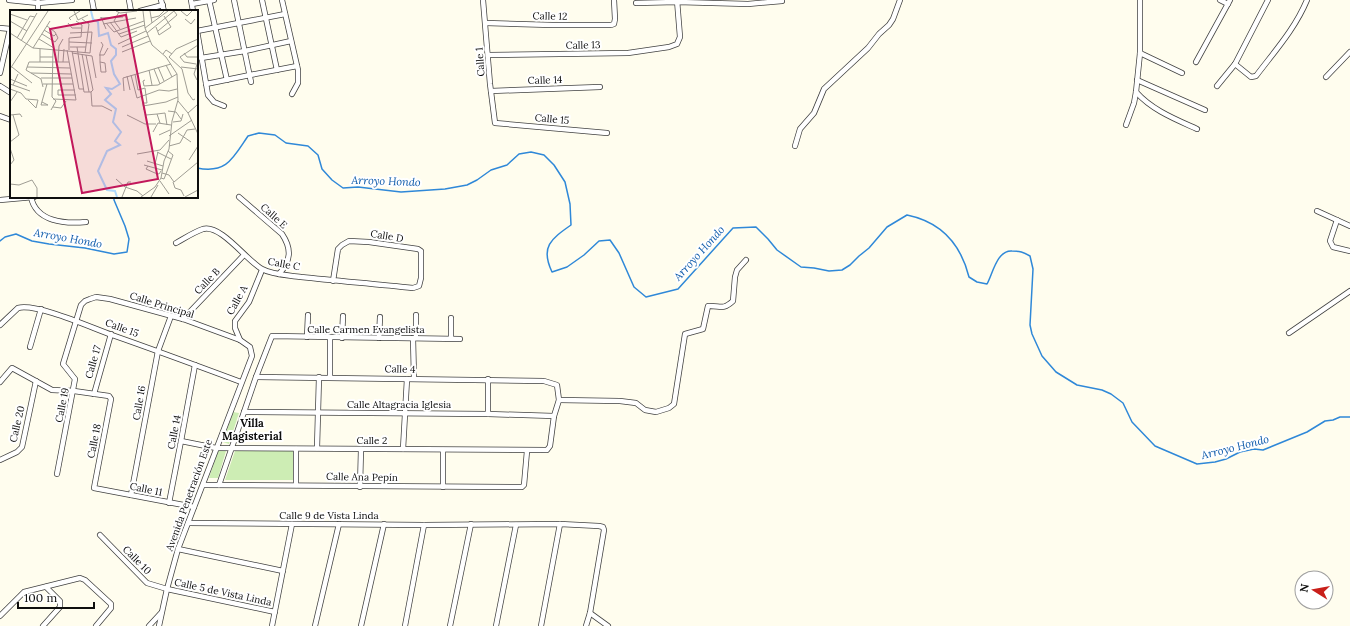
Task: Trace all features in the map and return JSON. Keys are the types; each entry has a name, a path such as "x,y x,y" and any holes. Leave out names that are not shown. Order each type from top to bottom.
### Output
{"street":[{"path":"9,0 72,0"},
{"path":"92,0 94,10"},
{"path":"129,0 131,10"},
{"path":"209,0 220,55 227,80"},
{"path":"192,2 214,0"},
{"path":"234,0 251,82"},
{"path":"262,0 277,70"},
{"path":"282,0 297,66 298,84 292,94"},
{"name":"Calle 1","path":"483,0 491,91 496,123"},
{"name":"Calle 12","path":"486,22 552,25 614,24 614,0"},
{"path":"795,146 800,129 814,113 824,89 868,48 879,34 889,25 894,19 900,0"},
{"path":"1126,126 1136,92 1140,53 1140,0"},
{"path":"1196,62 1229,2 1220,0"},
{"path":"1217,86 1235,64 1268,0"},
{"path":"1235,64 1251,77 1256,76 1284,40 1302,13 1307,0"},
{"path":"636,3 677,1 782,1"},
{"name":"Calle 13","path":"488,55 628,53 669,47 677,44 680,37 677,1"},
{"path":"143,10 162,3"},
{"path":"198,31 285,14"},
{"path":"0,28 10,29"},
{"path":"0,73 10,33"},
{"path":"198,36 208,95 214,102 224,106"},
{"path":"202,58 291,41"},
{"path":"1326,77 1350,52"},
{"path":"1140,53 1182,73"},
{"path":"206,84 250,74 297,66"},
{"path":"1137,80 1205,110"},
{"path":"0,86 10,91"},
{"name":"Calle 14","path":"491,91 600,87"},
{"path":"1136,92 1144,100 1164,114 1196,129"},
{"path":"0,116 10,120"},
{"name":"Calle 15","path":"496,123 607,133"},
{"name":"Calle E","path":"239,197 282,234 287,241 289,246 288,259 280,274"},
{"path":"0,200 21,198"},
{"path":"31,198 33,206 40,214 59,221 72,223 86,222"},
{"path":"1317,211 1350,226"},
{"path":"1336,220 1330,241 1333,247 1350,251"},
{"name":"Calle C","path":"176,243 203,229 208,228 222,234 262,270 333,281 407,288"},
{"name":"Calle D","path":"333,281 338,249 342,244 349,241 369,242 418,249 421,251 421,278 418,286 407,288"},
{"name":"Calle B","path":"183,319 244,255"},
{"path":"554,416 560,400 620,401 636,403 645,410 656,412 669,408 674,404 685,334 703,329 708,306 723,308 733,301 737,270 746,260"},
{"name":"Calle A","path":"240,340 235,328 235,321 249,302 262,270"},
{"path":"1289,333 1350,291"},
{"name":"Calle Principal","path":"77,321 82,305 85,301 96,297 110,298 183,319 240,340 250,347 251,350"},
{"name":"Calle 15","path":"0,325 18,308 22,307 41,310 77,321 241,382"},
{"path":"30,347 41,310"},
{"path":"307,337 308,315"},
{"path":"414,378 414,338 416,315"},
{"name":"Calle 16","path":"131,495 158,351 171,316"},
{"path":"342,338 343,316"},
{"path":"380,317 380,338"},
{"path":"451,318 451,338"},
{"name":"Calle 19","path":"57,474 74,391 75,379 64,364 77,321"},
{"name":"Calle 17","path":"94,394 111,334"},
{"name":"Calle Carmen Evangelista","path":"256,377 272,336 460,339"},
{"path":"330,338 330,377"},
{"name":"Avenida Penetración Este","path":"159,626 178,549 252,356 251,350"},
{"name":"Calle 14","path":"169,503 195,365"},
{"path":"0,382 12,368 55,391 74,391 94,394"},
{"path":"219,485 256,377"},
{"name":"Calle 4","path":"256,377 488,379 544,381 557,385 560,400"},
{"path":"316,448 318,377"},
{"path":"403,450 407,379"},
{"path":"488,379 488,414"},
{"name":"Calle 20","path":"0,460 17,452 22,447 36,381"},
{"name":"Calle 18","path":"94,394 110,397 111,399 94,488"},
{"name":"Calle Altagracia Iglesia","path":"244,412 554,416"},
{"name":"Calle 2","path":"181,441 216,448 547,450 549,449 554,416"},
{"path":"296,449 296,485"},
{"path":"360,449 360,486"},
{"path":"443,450 443,487"},
{"name":"Calle Ana Pepín","path":"203,485 522,487 524,485 527,450"},
{"name":"Calle 11","path":"94,488 194,507"},
{"name":"Calle 9 de Vista Linda","path":"188,523 424,525 560,524 599,526 603,527 604,530 590,613"},
{"path":"272,626 292,524"},
{"path":"315,626 339,524"},
{"path":"361,626 384,524"},
{"path":"450,626 471,524"},
{"path":"540,626 560,524"},
{"path":"405,626 424,525"},
{"path":"496,626 516,525"},
{"name":"Calle 10","path":"100,535 144,582 167,589"},
{"path":"178,549 283,571"},
{"path":"0,616 24,592 83,579 111,604 111,608 96,626"},
{"path":"43,626 60,607 60,601 46,587"},
{"name":"Calle 5 de Vista Linda","path":"167,589 275,612"},
{"path":"149,626 161,613"},
{"path":"586,626 590,613 608,626"}],"green space":[{"path":"233,412 239,413 229,444 223,442"},
{"path":"218,451 226,451 218,478 209,478"},
{"path":"235,451 294,451 293,480 225,480"}],"waterway":[{"name":"Arroyo Hondo","path":"198,168 216,169 222,166 233,157 248,136 259,133 275,135 286,143 308,146 318,155 322,169 332,180 343,188 358,187 401,192 445,189 467,185 491,170 507,165 519,154 531,152 544,155 554,165 565,182 570,204 571,225 553,239 547,250 547,256 552,272 567,267 584,255 599,241 610,240 619,253 634,287 646,297 678,289 733,228 756,227 777,250 801,267 829,271 842,270 850,265 869,248 887,227 907,215 930,223 948,237 961,255 969,277 977,282 987,284 999,258 1007,252 1019,252 1030,256 1033,269 1030,325 1032,334 1042,356 1056,372 1077,385 1102,390 1111,394 1123,403 1132,422 1155,446 1197,464 1215,462 1226,459 1240,452 1254,449 1263,450 1307,432 1325,421 1340,417 1350,417"},
{"name":"Arroyo Hondo","path":"0,241 5,237 16,234 32,241 49,244 85,248 114,254 127,252 129,239 114,198"}],"district":[{"name":"Villa Magisterial","path":"252,429"}]}
